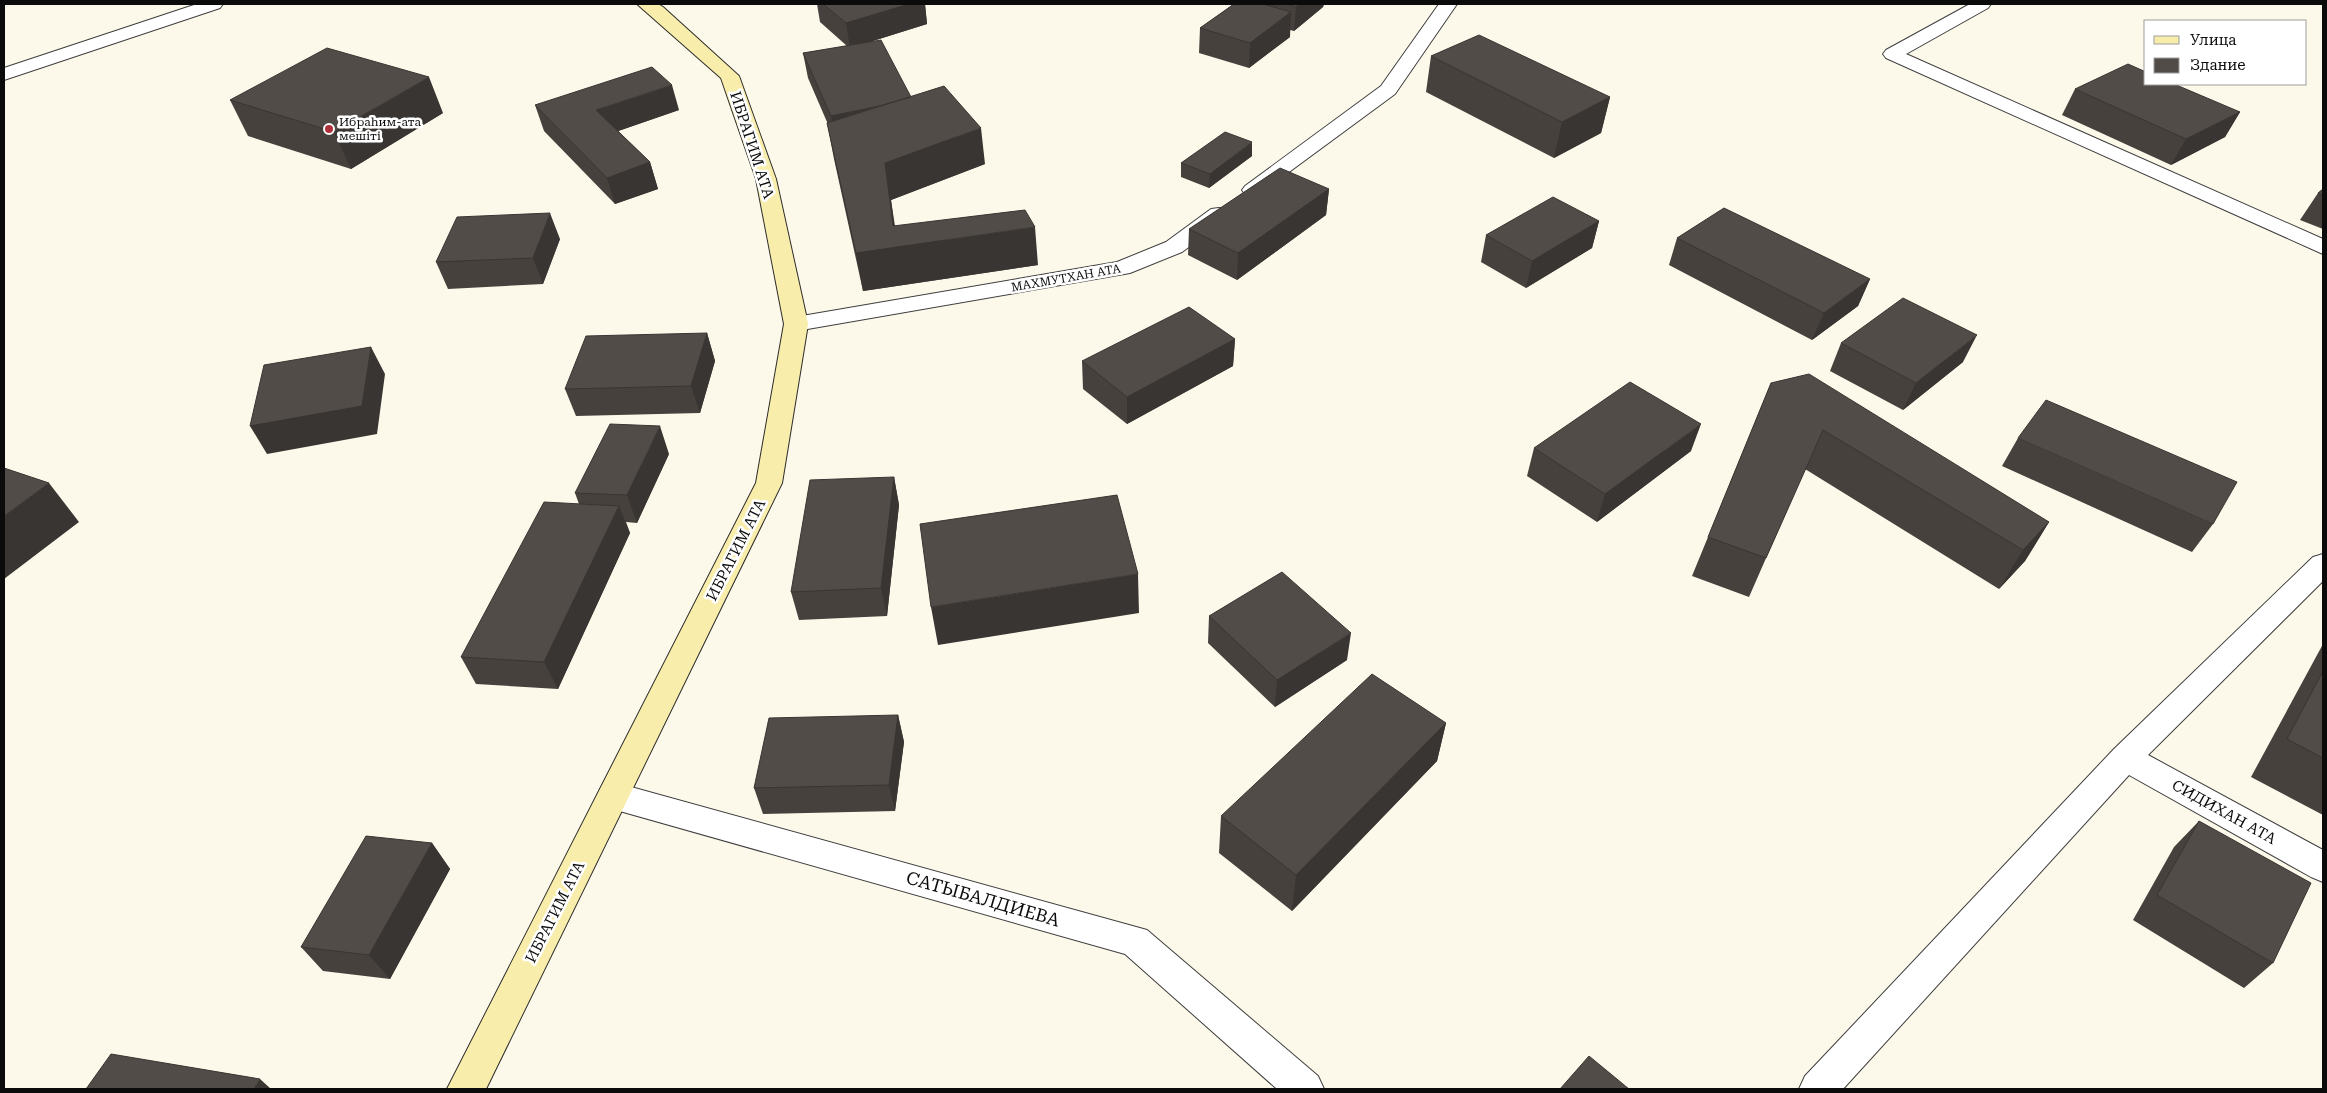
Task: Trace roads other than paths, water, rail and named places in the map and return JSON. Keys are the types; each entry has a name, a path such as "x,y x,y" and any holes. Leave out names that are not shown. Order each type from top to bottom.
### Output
{"street":[{"path":"4,74 214,4"},
{"name":"ИБРАГИМ АТА","path":"466,1089 769,483 796,324 766,179 730,76 658,11 646,4"},
{"name":"МАХМУТХАН АТА","path":"796,324 1122,268 1174,247 1388,90 1448,4"},
{"path":"1982,4 1892,54 2323,247"},
{"path":"1818,1089 2125,758 2323,564"},
{"name":"СИДИХАН АТА","path":"2125,758 2323,867"},
{"name":"САТЫБАЛДИЕВА","path":"613,796 1135,941 1305,1089"}],"place":[{"name":"Ибраһим-ата мешіті","path":"329,129"}]}
